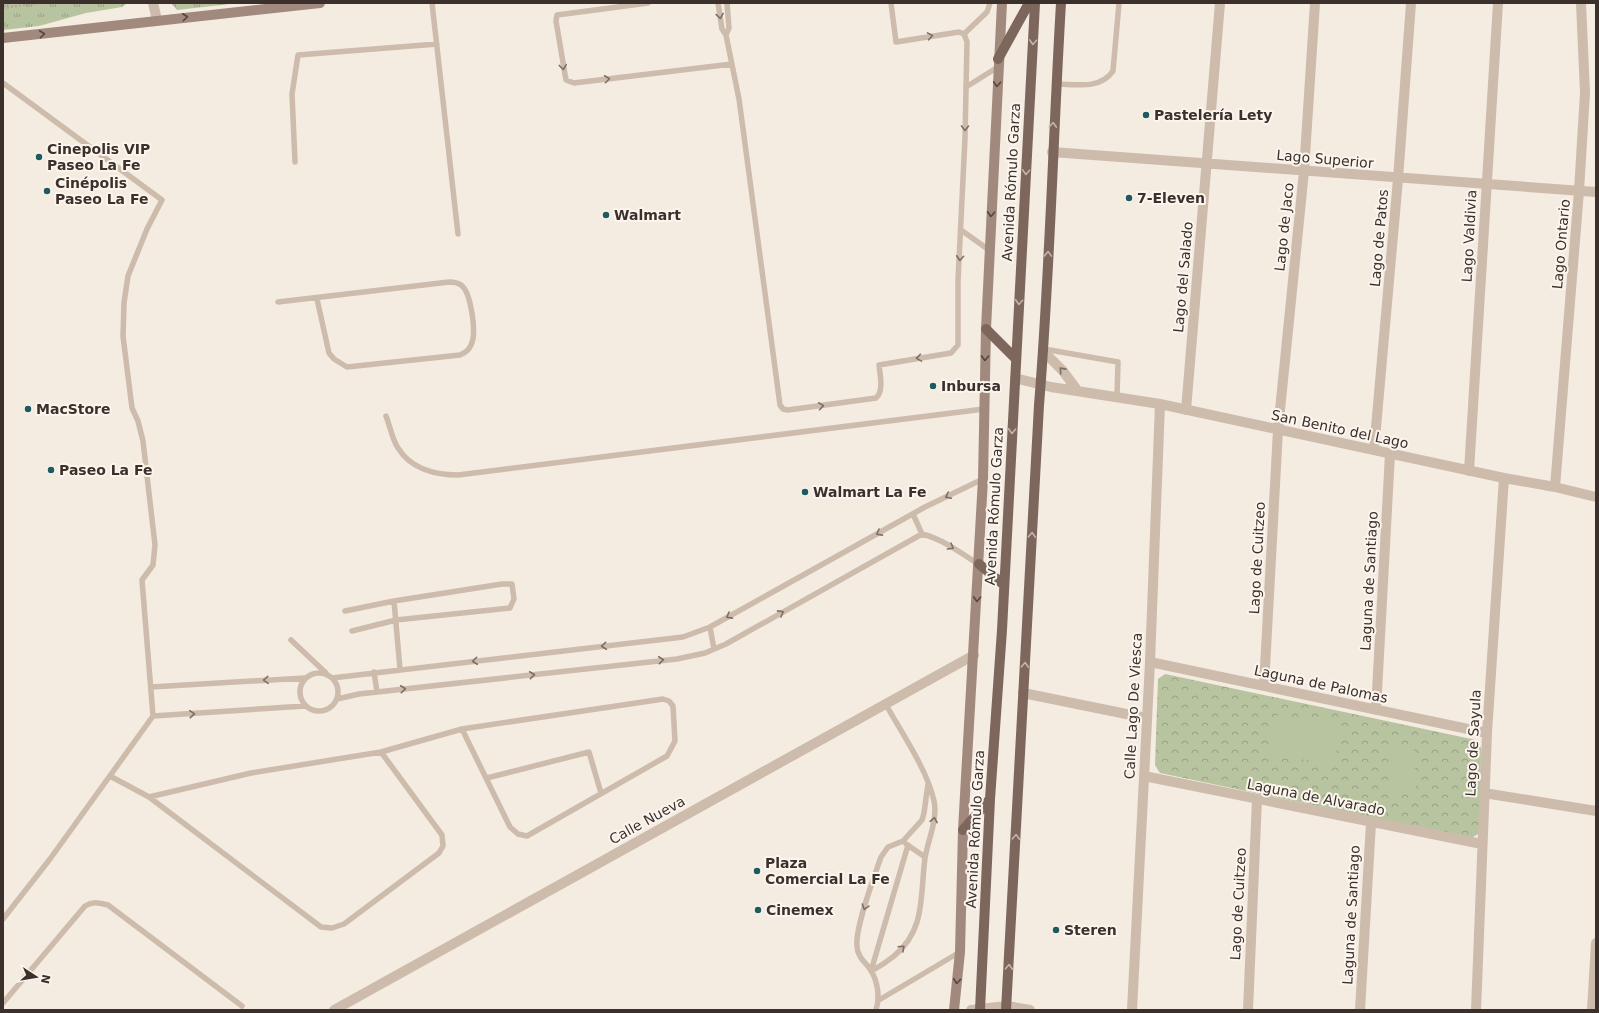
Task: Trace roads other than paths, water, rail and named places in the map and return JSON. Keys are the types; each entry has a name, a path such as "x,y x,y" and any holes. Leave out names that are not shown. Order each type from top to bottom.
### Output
{"main road":[{"path":"998,63 1029,3"},
{"name":"Avenida Rómulo Garza","path":"977,1009 1004,585 1035,3"},
{"path":"1006,1008 1023,693 1044,351 1052,152 1061,3"},
{"path":"986,329 1015,358"},
{"path":"979,564 1004,585"},
{"path":"963,830 990,799"}],"street":[{"path":"153,3 157,20"},
{"path":"3,38 320,3"},
{"path":"954,1010 960,952 963,830 979,564 983,479 989,250 1002,3"},
{"name":"Lago del Salado","path":"1186,410 1220,3"},
{"name":"Lago de Jaco","path":"1278,430 1304,171 1316,3"},
{"name":"Lago de Patos","path":"1374,450 1398,179 1411,3"},
{"name":"Lago Valdivia","path":"1469,470 1498,3"},
{"name":"Lago Ontario","path":"1555,487 1579,191 1585,93 1580,3"},
{"name":"Lago Superior","path":"1052,152 1398,179 1596,192"},
{"path":"1044,351 1064,371 1077,390"},
{"name":"San Benito del Lago","path":"1015,378 1041,385 1160,404 1504,478 1555,487 1596,498"},
{"name":"Calle Lago De Viesca","path":"1132,1010 1150,662 1160,404"},
{"name":"Lago de Cuitzeo","path":"1264,686 1278,430"},
{"name":"Laguna de Santiago","path":"1376,710 1390,454"},
{"name":"Lago de Sayula","path":"1476,1010 1487,733 1504,478"},
{"name":"Calle Nueva","path":"334,1010 974,655"},
{"name":"Laguna de Palomas","path":"1150,662 1487,733"},
{"path":"1023,693 1146,718"},
{"name":"Laguna de Alvarado","path":"1144,776 1371,823 1482,844"},
{"path":"1484,793 1596,811"},
{"name":"Lago de Cuitzeo","path":"1248,1010 1257,800"},
{"name":"Laguna de Santiago","path":"1360,1010 1371,823"},
{"path":"1592,1010 1596,943"},
{"path":"977,1009 1006,1008 1030,1010"}],"lane":[{"path":"432,3 458,234"},
{"path":"648,3 557,15 556,21 564,77 571,83 732,64"},
{"path":"718,3 722,29 726,35 739,99 780,405 783,409 788,410 876,398 880,394 879,365 951,353 956,349 959,341 958,280 968,42 964,34"},
{"path":"726,35 729,28 727,3"},
{"path":"891,3 896,42 955,32 964,34"},
{"path":"964,34 987,12 990,3"},
{"path":"1056,84 1098,84 1113,71 1119,3"},
{"path":"295,162 292,94 298,56 437,44"},
{"path":"966,87 998,63"},
{"path":"3,83 162,200 147,230 128,276 124,303 124,336 132,408 138,421 143,441 155,545 153,565 142,580 153,716 50,859 3,919"},
{"path":"961,230 989,250"},
{"path":"278,302 455,282 461,285 468,295 474,338 467,352 460,355 347,367 334,360 329,352 317,298"},
{"path":"1044,351 1118,362 1117,396"},
{"path":"386,416 398,449 411,462 423,470 440,475 458,475 984,409"},
{"path":"332,678 670,639 688,635 710,627 913,514 983,479"},
{"path":"913,514 922,534"},
{"path":"337,699 377,692 677,659 714,649 922,534 950,545 979,564"},
{"path":"345,611 394,601 502,584 512,584 514,599 510,608 396,620 352,631"},
{"path":"394,601 400,669"},
{"path":"710,627 714,649"},
{"path":"291,640 337,684 337,699 333,705 319,711 312,710 305,706 301,699 301,685 305,678 311,674 318,672 326,674"},
{"path":"374,672 377,692"},
{"path":"151,687 305,678"},
{"path":"149,797 251,773 381,752 462,729 663,699 669,701 673,706 675,742 667,756 527,836 518,834 510,827 462,729"},
{"path":"871,971 880,967 907,945 914,932 921,907 925,857 935,810 929,782 885,703"},
{"path":"153,716 305,706"},
{"path":"110,776 149,797 321,927 332,928 344,924 438,853 443,846 442,835 381,752"},
{"path":"487,778 589,752 601,793"},
{"path":"876,1010 880,1000 876,983 871,971 858,954 857,936 881,857 888,847 903,841 922,820 929,782"},
{"path":"903,841 925,857"},
{"path":"871,971 908,845"},
{"path":"3,1003 85,906 90,903 97,902 108,905 242,1006"},
{"path":"880,1000 960,952"}],"place":[{"name":"Pastelería Lety","path":"1146,115"},
{"name":"Cinepolis VIP Paseo La Fe","path":"39,157"},
{"name":"Cinépolis Paseo La Fe","path":"47,191"},
{"name":"7-Eleven","path":"1129,198"},
{"name":"Walmart","path":"606,215"},
{"name":"Inbursa","path":"933,386"},
{"name":"MacStore","path":"28,409"},
{"name":"Paseo La Fe","path":"51,470"},
{"name":"Walmart La Fe","path":"805,492"},
{"name":"Plaza Comercial La Fe","path":"757,871"},
{"name":"Cinemex","path":"758,910"},
{"name":"Steren","path":"1056,930"}]}
